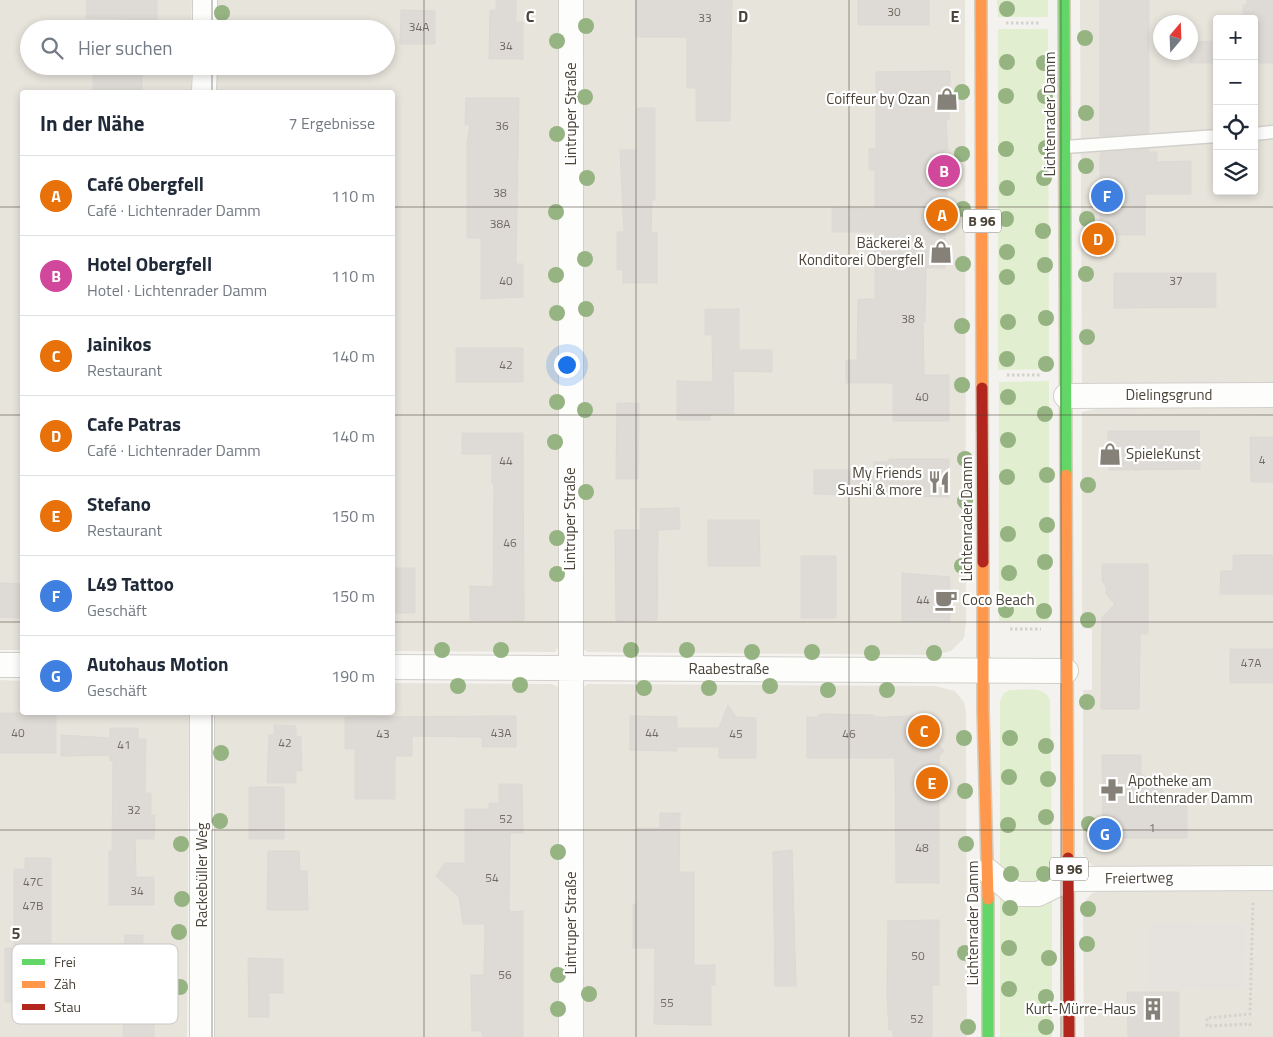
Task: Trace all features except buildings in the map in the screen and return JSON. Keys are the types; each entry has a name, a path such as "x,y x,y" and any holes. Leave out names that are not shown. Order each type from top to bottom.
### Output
{"main road":[{"name":"Lichtenrader Damm","path":"981,0 983,670 988,871 988,1037"},
{"name":"Lichtenrader Damm","path":"1064,0 1069,1037"}],"street":[{"path":"205,0 205,20"},
{"name":"Lintruper Straße","path":"571,0 571,1037"},
{"path":"204,90 205,75"},
{"name":"Dielingsgrund","path":"1066,396 1273,395"},
{"path":"0,665 20,665"},
{"name":"Raabestraße","path":"395,667 1066,671"},
{"name":"Rackebüller Weg","path":"202,715 202,1037"},
{"name":"Freiertweg","path":"988,871 1015,894 1038,894 1069,879 1273,878"}],"lane":[{"path":"1258,134 1273,132"},
{"path":"1065,147 1213,136"}],"path":[{"path":"1000,23 1045,23"},
{"path":"1002,375 1045,375"},
{"path":"1008,629 1049,629"},
{"path":"1250,1014 1207,1018 1207,1026 1250,1025 1253,896"}],"shaded area":[{"path":"0,0 192,0 191,20 20,20 20,75 191,75 191,90 20,90 20,650 0,650"},
{"path":"217,0 559,0 559,645 555,652 395,651 395,90 217,90 217,75 395,75 395,20 217,20"},
{"path":"582,0 965,0 966,621 964,638 951,651 935,655 588,652 583,649"},
{"path":"1080,0 1273,0 1273,387 1100,388 1082,383"},
{"path":"1186,379 1224,379 1224,386 1186,386"},
{"path":"1112,405 1273,405 1273,867 1102,867 1092,865 1083,854 1083,690 1092,690 1092,629 1082,628 1082,412"},
{"path":"0,680 20,681 20,715 189,715 187,1037 0,1037"},
{"path":"395,683 552,684 558,687 559,1037 214,1037 215,715 395,715"},
{"path":"588,684 935,686 955,691 964,702 966,711 967,1037 582,1037 582,688"},
{"path":"1273,890 1273,1037 1084,1037 1083,910 1086,900 1092,893 1101,891"},
{"path":"1150,922 1246,923 1245,990 1149,989"}],"green space":[{"path":"997,0 1048,0 1048,17 998,17"},
{"path":"998,29 1048,29 1049,369 998,370"},
{"path":"1049,381 1049,621 999,621 999,382"},
{"path":"1010,690 1039,690 1048,696 1050,701 1052,1037 1000,1037 1000,701 1004,693"}],"traffic: fast":[{"path":"1064,0 1066,475"},
{"path":"988,899 988,1037"}],"traffic: slow":[{"path":"981,0 982,388"},
{"path":"1066,475 1068,858"},
{"path":"983,562 983,711 988,899"}],"traffic: jam":[{"path":"982,388 983,562"},
{"path":"1068,858 1069,1037"}],"place":[{"name":"Coiffeur by Ozan","path":"947,99"},
{"name":"Hotel Obergfell","path":"944,171"},
{"name":"L49 Tattoo","path":"1107,196"},
{"name":"Café Obergfell","path":"942,215"},
{"name":"Cafe Patras","path":"1098,239"},
{"name":"Bäckerei & Konditorei Obergfell","path":"941,252"},
{"name":"SpieleKunst","path":"1110,454"},
{"name":"My Friends Sushi & more","path":"939,482"},
{"name":"Coco Beach","path":"946,600"},
{"name":"Jainikos","path":"924,731"},
{"name":"Stefano","path":"932,783"},
{"name":"Apotheke am Lichtenrader Damm","path":"1112,790"},
{"name":"Autohaus Motion","path":"1105,834"},
{"name":"Kurt-Mürre-Haus","path":"1153,1009"}]}
